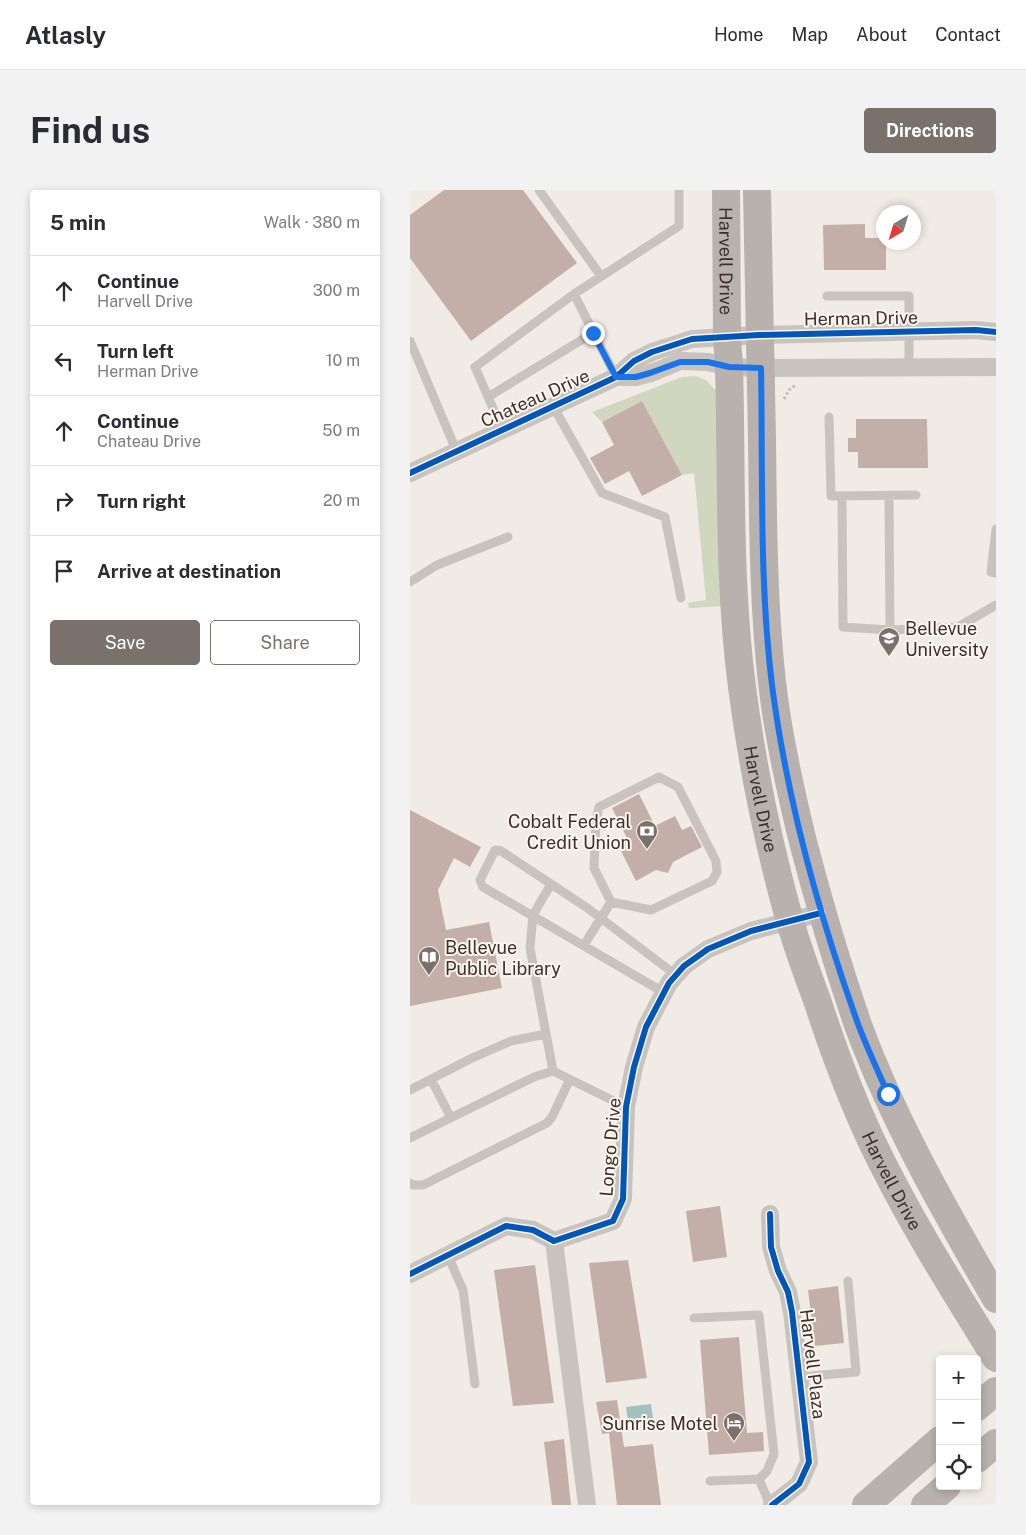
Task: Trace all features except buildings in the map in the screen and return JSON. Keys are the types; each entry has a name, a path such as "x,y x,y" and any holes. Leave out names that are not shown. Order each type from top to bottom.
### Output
{"main road":[{"name":"Harvell Drive","path":"726,190 727,337 736,628 741,686 761,804 790,920 839,1064 869,1137 928,1249 996,1358"},
{"name":"Harvell Drive","path":"757,190 764,582 772,684 794,806 821,912 859,1026 888,1094 922,1164 996,1299"},
{"path":"981,1404 996,1391"},
{"path":"981,1456 996,1443"},
{"path":"866,1505 936,1444"},
{"path":"925,1505 942,1490"}],"street":[{"name":"Herman Drive","path":"727,337 976,330 996,332"},
{"name":"Chateau Drive","path":"410,473 616,377 634,361 658,349 692,339 727,337"},
{"name":"Chateau Drive","path":"616,377 643,375 680,362 708,362 729,367"},
{"path":"729,367 996,367"},
{"name":"Longo Drive","path":"554,1241 613,1221 624,1199 626,1107 634,1067 646,1027 663,992 676,975 708,949 751,931 821,912"},
{"name":"Harvell Plaza","path":"770,1214 771,1247 790,1302 809,1462 799,1484 771,1505"},
{"path":"410,1274 506,1226 533,1230 554,1241 587,1505"}],"lane":[{"path":"539,190 601,276"},
{"path":"502,429 475,367 574,294 679,226 679,190"},
{"path":"574,294 616,377"},
{"path":"827,296 909,296 909,367"},
{"path":"488,397 593,333"},
{"path":"410,341 456,450"},
{"path":"553,406 602,493 665,517 681,598"},
{"path":"829,418 831,496 916,495"},
{"path":"842,496 843,627 890,630 958,627 996,604"},
{"path":"889,496 890,630"},
{"path":"996,529 991,572 996,573"},
{"path":"410,582 437,565 508,537"},
{"path":"659,777 678,786 716,861 717,872 712,881 651,910 611,902 594,868 596,821 599,807 659,777"},
{"path":"663,992 480,884 480,880 496,850 501,850 600,918 676,975"},
{"path":"551,884 533,915 530,948 552,1071"},
{"path":"584,945 611,902"},
{"path":"410,1090 511,1040 546,1034"},
{"path":"410,1138 534,1076 552,1071 626,1107"},
{"path":"431,1079 451,1118"},
{"path":"410,1182 413,1185 423,1185 547,1124 570,1079"},
{"path":"448,1256 462,1290 475,1384"},
{"path":"800,1377 856,1372 848,1281"},
{"path":"694,1318 760,1315 774,1454 767,1471 759,1479 710,1481"},
{"path":"759,1479 771,1505"}],"path":[{"path":"784,403 784,396 789,390 796,385 805,384"}],"green space":[{"path":"696,376 706,380 719,394 726,606 689,608 688,603 706,600 694,473 682,475 642,401 602,422 592,412 682,377"}],"water":[{"path":"651,1404 653,1418 628,1421 626,1407"}],"cycle path":[{"path":"410,473 616,377 634,361 652,352 692,339 759,335 976,330 996,332"},
{"path":"410,1274 506,1226 533,1230 554,1241 613,1221 623,1199 626,1107 634,1067 646,1027 669,983 684,966 708,949 751,931 821,913"},
{"path":"770,1214 771,1247 778,1271 788,1292 792,1312 809,1462 799,1484 772,1505"}],"place":[{"name":"Bellevue University","path":"889,657"},
{"name":"Cobalt Federal Credit Union","path":"647,850"},
{"name":"Bellevue Public Library","path":"429,976"},
{"name":"Sunrise Motel","path":"734,1442"}],"route":[{"path":"593,333 616,377 636,377 680,362 708,362 729,367 761,368 764,582 767,637 780,736 794,806 821,912 859,1026 888,1094"}]}
